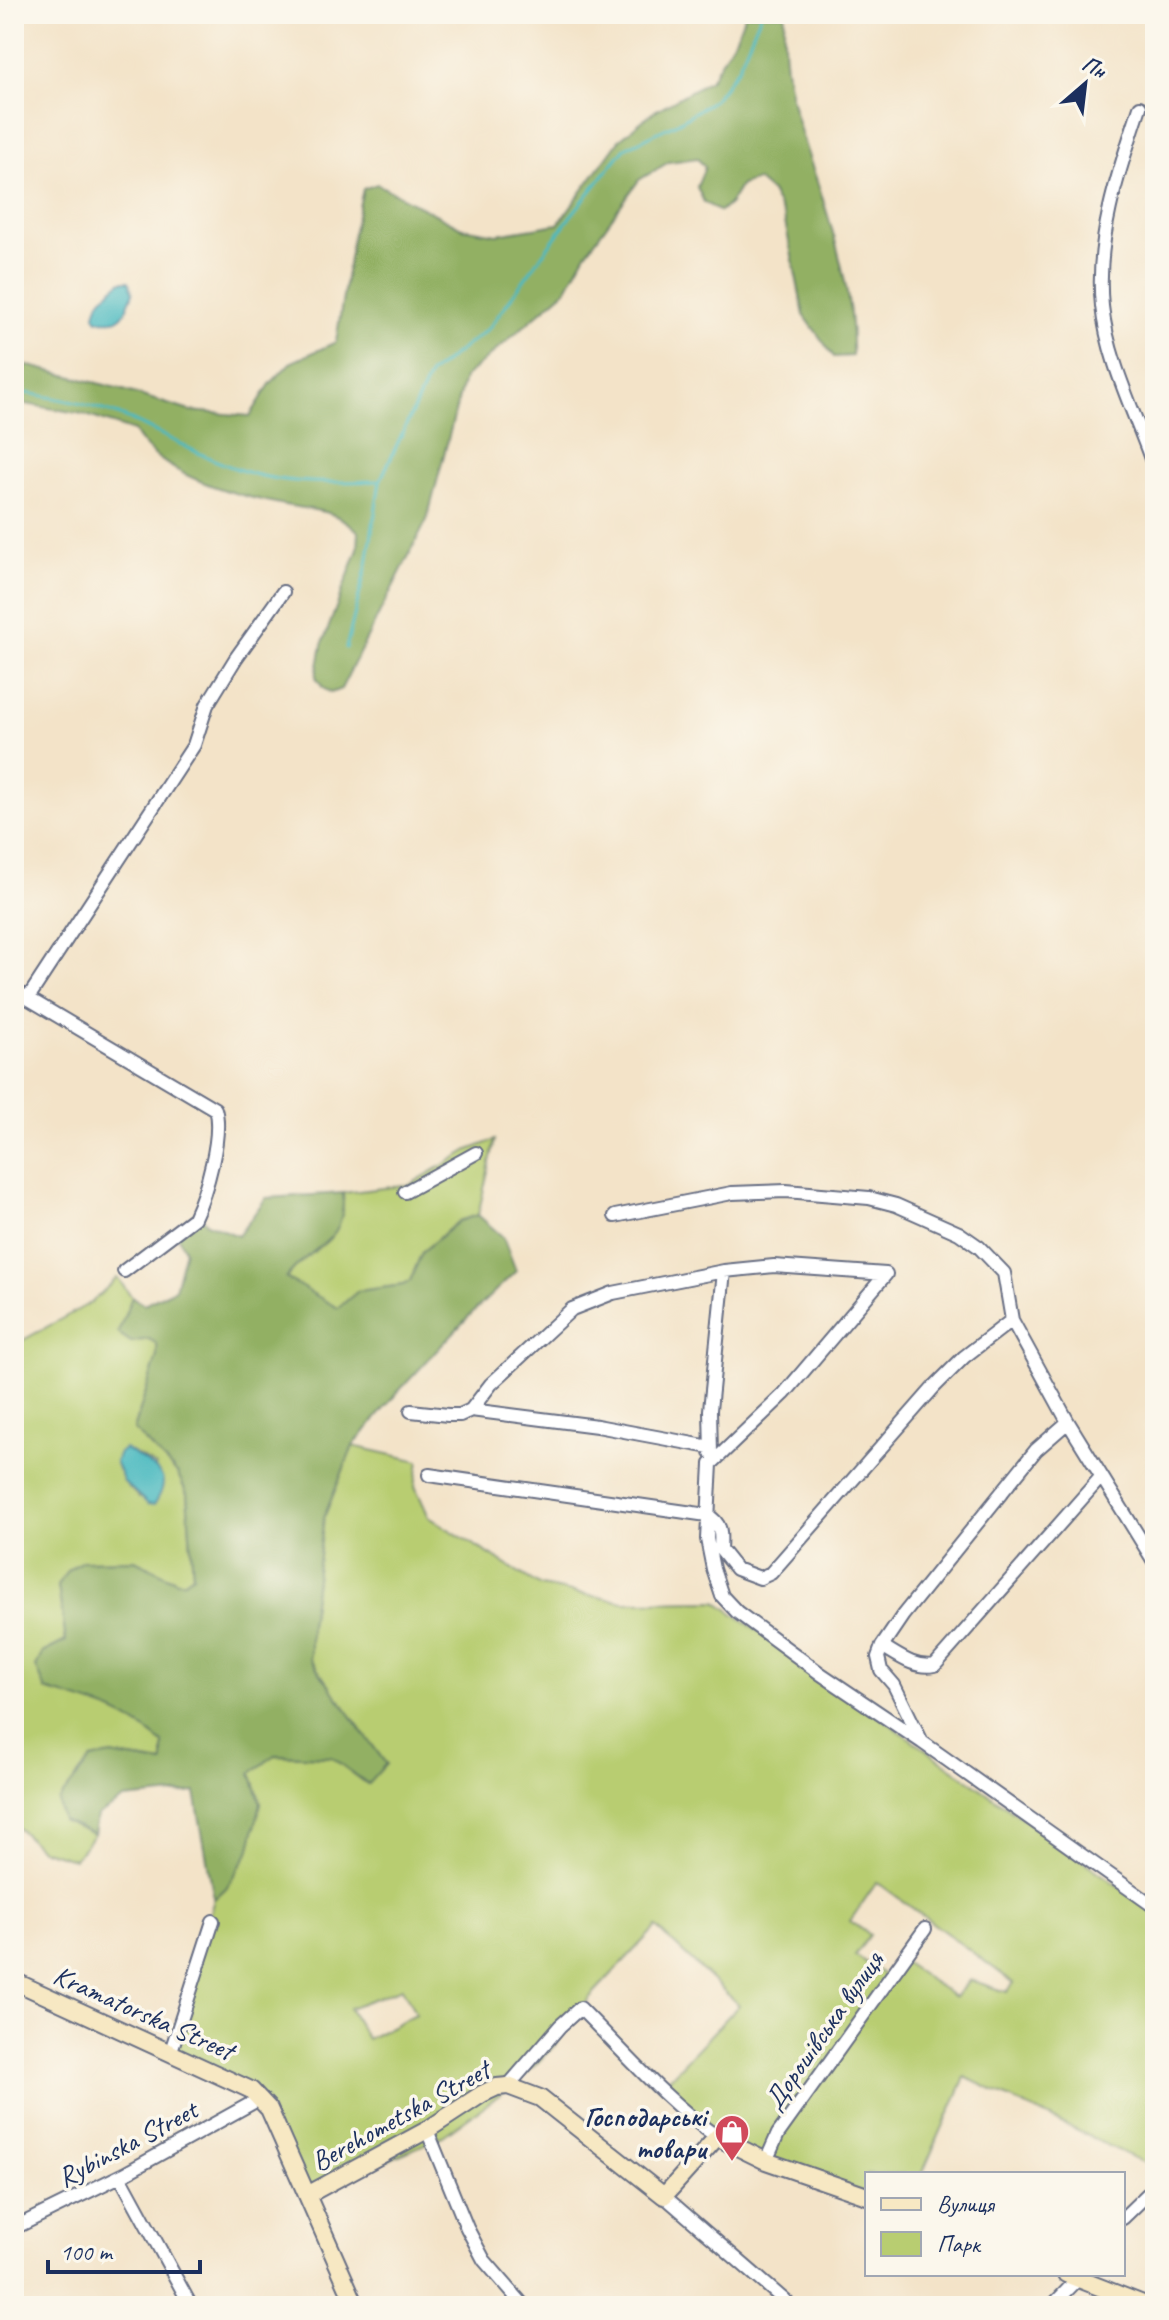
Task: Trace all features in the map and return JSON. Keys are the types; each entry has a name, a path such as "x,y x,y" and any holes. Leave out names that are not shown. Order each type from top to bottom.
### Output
{"street":[{"path":"1140,107 1124,154 1101,257 1102,308 1125,393 1155,470"},
{"path":"28,998 194,745 207,705 283,592"},
{"path":"14,990 215,1109 218,1119 216,1139 194,1218 124,1271"},
{"path":"405,1192 476,1153"},
{"path":"615,1216 732,1193 786,1191 869,1198 896,1205 959,1233 1004,1273 1012,1320 1068,1422 1155,1563"},
{"path":"411,1411 460,1415 471,1410 491,1384 572,1309 613,1293 724,1271 774,1266 886,1274 784,1394 711,1464"},
{"path":"724,1271 710,1410 711,1464 707,1515 707,1539 722,1596 737,1612 821,1674 1155,1907"},
{"path":"429,1475 707,1515 715,1519 721,1528 720,1549 736,1569 760,1578 771,1573 934,1387 964,1357 1012,1320"},
{"path":"471,1410 597,1426 710,1447"},
{"path":"922,1742 894,1685 881,1670 878,1657 882,1646 903,1615 1036,1450 1068,1422"},
{"path":"882,1646 911,1663 924,1667 935,1665 1101,1477"},
{"path":"171,2051 213,1921"},
{"name":"Дорошівська вулиця","path":"766,2161 778,2134 925,1929"},
{"name":"Kramatorska Street","path":"14,1981 171,2051 256,2094"},
{"name":"Berehometska Street","path":"309,2194 427,2130 482,2094 508,2086 560,2026 580,2008 685,2112 717,2137"},
{"path":"508,2086 540,2098 664,2196 791,2306"},
{"path":"256,2094 269,2109 356,2306"},
{"name":"Rybinska Street","path":"14,2228 120,2176 256,2094"},
{"path":"427,2130 467,2228 484,2260 524,2306"},
{"path":"664,2196 717,2137 766,2161 865,2195"},
{"path":"120,2176 191,2306"},
{"path":"1125,2216 1155,2187"},
{"path":"1052,2306 1072,2276 1148,2306"}],"green space":[{"path":"745,14 785,14 787,79 842,268 850,312 852,356 834,357 804,315 784,217 771,192 757,180 741,185 720,212 704,202 697,187 705,167 697,158 669,162 639,180 585,255 566,290 464,378 427,520 341,689 331,693 323,688 316,677 322,645 358,549 359,532 350,524 324,512 245,496 201,482 162,460 146,447 134,431 83,414 14,402 14,362 117,388 190,411 250,416 270,384 290,363 336,342 363,189 377,184 462,228 497,234 558,224 620,139 653,112 710,80 736,37"},
{"path":"495,1140 478,1215 459,1221 422,1252 410,1281 403,1285 359,1291 338,1309 286,1278 333,1234 339,1224 343,1193 409,1185 469,1150"},
{"path":"343,1193 339,1224 333,1235 286,1278 338,1308 358,1291 403,1285 410,1281 422,1252 459,1221 478,1215 503,1237 516,1271 396,1394 353,1446 324,1517 310,1625 310,1659 386,1764 368,1784 331,1757 275,1755 251,1773 261,1803 249,1852 226,1888 214,1899 195,1792 124,1799 97,1816 94,1834 62,1820 58,1801 91,1759 111,1755 163,1763 163,1743 121,1715 46,1690 36,1667 42,1653 66,1641 58,1586 67,1571 82,1561 135,1560 177,1581 185,1581 193,1575 187,1494 178,1474 134,1430 157,1356 157,1344 149,1339 131,1342 118,1333 132,1297 144,1304 175,1289 185,1250 174,1229 196,1212 207,1223 238,1236 266,1198"},
{"path":"117,1278 132,1297 118,1333 131,1342 149,1339 157,1344 157,1356 134,1430 178,1474 187,1494 193,1575 185,1581 177,1581 135,1560 82,1561 67,1571 58,1586 66,1641 42,1653 46,1690 121,1715 163,1743 164,1763 111,1755 62,1820 94,1834 74,1859 40,1849 14,1824 14,1360 18,1343 92,1302","holes":["131,1452 156,1466 139,1498 124,1482 115,1462"]},
{"path":"353,1446 419,1461 415,1486 429,1517 541,1586 624,1602 716,1601 1155,1912 1155,2168 965,2077 923,2172 865,2172 865,2195 720,2142 662,2086 739,2005 656,1927 591,1996 554,2046 521,2079 443,2136 309,2195 267,2108 170,2052 214,1899 226,1888 261,1803 251,1773 275,1755 331,1757 367,1784 386,1764 310,1659 310,1625 324,1517","holes":["877,1882 1014,1983 1007,1992 970,1980 955,1997 899,1959 886,1976 855,1955 870,1935 850,1921","402,1988 416,2014 367,2039 349,2008"]}],"water":[{"path":"122,281 129,281 133,293 125,313 118,319 98,320 95,316 101,300"},
{"path":"124,1449 155,1468 162,1478 162,1489 154,1505 148,1504 124,1482 115,1462"}],"waterway":[{"path":"346,648 367,564 380,481 430,374 489,328 625,148 679,122 714,100 738,68 761,14"},
{"path":"14,391 108,411 225,465 262,476 305,482 378,481"}],"place":[{"name":"Господарські товари","path":"732,2163"}]}
